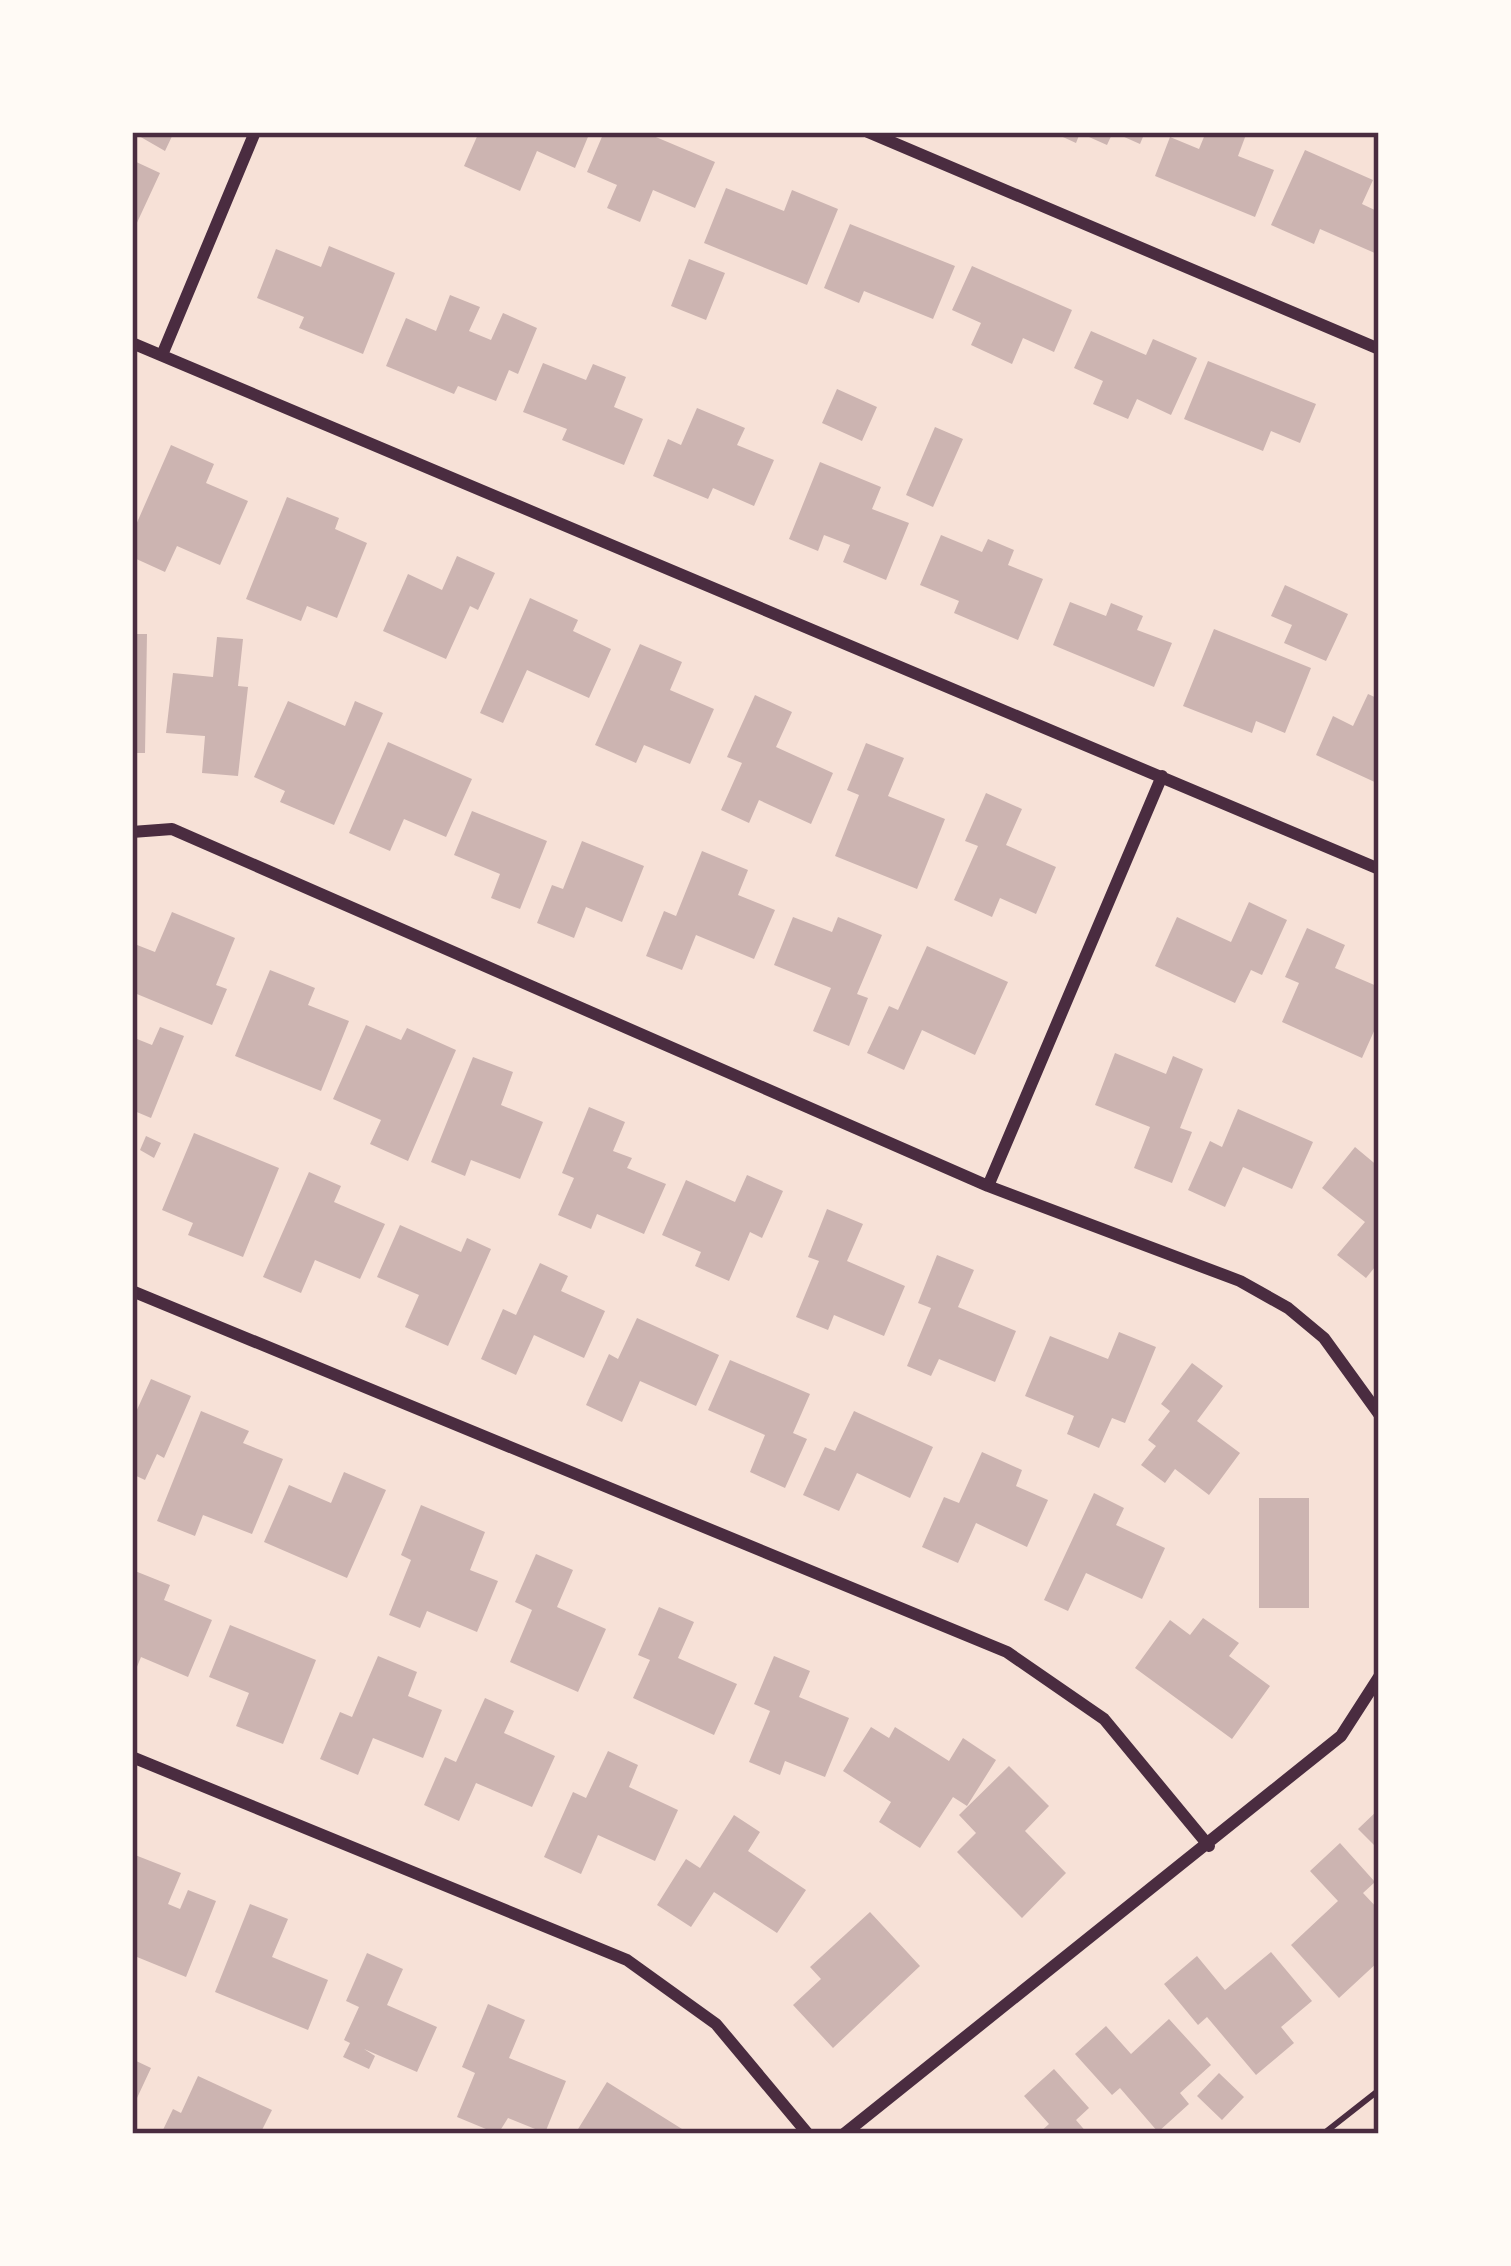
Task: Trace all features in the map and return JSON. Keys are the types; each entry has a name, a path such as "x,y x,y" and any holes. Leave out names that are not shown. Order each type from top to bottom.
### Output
{"street":[{"path":"162,355 255,132"},
{"path":"868,132 1379,349"},
{"path":"132,343 1379,869"},
{"path":"988,1186 1162,776"},
{"path":"132,832 172,829 988,1186 1240,1280 1288,1308 1354,1372 1379,1414"},
{"path":"132,1291 1007,1652 1104,1719 1209,1846"},
{"path":"844,2134 1341,1736 1379,1677"},
{"path":"132,1757 627,1960 716,2024 808,2134"}],"path":[{"path":"1323,2134 1379,2090"}],"building":[{"path":"132,132 174,132 165,151"},
{"path":"479,132 590,132 575,168 537,151 520,191 464,166"},
{"path":"604,132 644,132 715,162 695,208 653,190 640,222 607,208 617,185 587,172"},
{"path":"1052,132 1113,132 1107,145 1080,133 1076,143"},
{"path":"1113,132 1145,132 1140,144"},
{"path":"1206,132 1247,132 1238,156 1274,170 1255,217 1155,176 1170,137 1199,149"},
{"path":"1305,150 1373,180 1362,204 1379,212 1377,254 1320,229 1314,244 1271,225"},
{"path":"132,160 160,173 135,227 132,225"},
{"path":"726,188 784,211 792,190 838,209 807,285 704,243"},
{"path":"850,224 955,266 933,319 864,291 859,303 824,288"},
{"path":"329,246 395,273 363,354 299,328 304,317 257,298 276,249 321,267"},
{"path":"689,259 725,273 706,320 671,306"},
{"path":"972,266 1072,310 1054,352 1023,338 1012,364 971,345 981,323 952,310"},
{"path":"450,295 480,307 469,331 491,340 503,313 537,328 518,374 509,370 496,401 458,386 454,394 386,366 406,318 436,331"},
{"path":"1091,331 1146,355 1153,339 1197,358 1171,415 1137,399 1128,419 1093,404 1103,381 1074,368"},
{"path":"1208,361 1316,404 1300,443 1271,431 1263,451 1184,419"},
{"path":"543,363 586,380 593,364 626,377 614,407 643,419 624,465 562,440 567,429 523,412"},
{"path":"837,389 877,407 862,441 822,423"},
{"path":"697,408 745,428 737,445 774,460 754,506 713,488 708,499 653,476 668,439 681,445"},
{"path":"935,427 963,439 933,507 906,495"},
{"path":"171,445 214,464 206,483 248,501 220,565 177,546 165,572 132,557 132,534"},
{"path":"820,462 881,487 872,509 909,523 886,580 843,562 850,545 824,535 818,551 789,539"},
{"path":"287,497 339,518 335,529 367,543 337,618 307,606 301,621 246,599"},
{"path":"941,535 982,552 988,539 1014,550 1008,565 1043,579 1018,640 954,613 959,601 920,585"},
{"path":"457,556 495,573 478,610 470,606 446,659 383,631 408,574 442,590"},
{"path":"1285,585 1348,614 1326,661 1284,643 1292,625 1271,616"},
{"path":"530,598 578,620 573,631 611,649 589,698 527,670 503,723 480,713"},
{"path":"1070,602 1106,616 1111,603 1143,616 1137,630 1172,643 1154,687 1053,645"},
{"path":"1214,629 1311,668 1285,733 1256,721 1252,733 1183,706"},
{"path":"132,634 147,634 145,753 132,753"},
{"path":"217,637 243,639 238,686 248,687 238,776 202,773 205,736 166,733 173,673 213,677"},
{"path":"640,644 682,662 670,690 714,709 690,764 644,745 636,763 595,745"},
{"path":"1368,694 1379,699 1379,784 1316,755 1333,716 1353,726"},
{"path":"755,695 792,712 776,747 833,773 811,824 759,800 749,823 721,810 742,763 727,757"},
{"path":"288,701 345,726 355,701 383,713 334,825 280,802 285,791 254,777"},
{"path":"388,742 472,779 446,837 404,819 390,851 349,833"},
{"path":"866,743 904,758 888,796 945,819 917,889 835,856 859,795 847,790"},
{"path":"986,793 1022,809 1006,845 1056,867 1036,914 1000,898 992,917 954,900 978,846 965,841"},
{"path":"472,811 547,841 520,909 491,898 500,874 454,855"},
{"path":"582,841 644,866 622,922 586,907 574,938 537,923 552,885 563,889"},
{"path":"702,851 748,870 738,895 775,910 754,959 696,935 682,970 646,956 664,911 676,916"},
{"path":"1249,902 1287,920 1262,975 1251,970 1235,1003 1155,966 1177,917 1231,942"},
{"path":"172,912 235,938 216,985 227,989 212,1025 132,992 132,943 155,952"},
{"path":"793,917 832,932 838,917 882,935 857,994 868,998 849,1046 813,1031 831,988 774,965"},
{"path":"1307,928 1345,945 1335,968 1379,987 1379,1020 1362,1058 1282,1022 1299,983 1285,977"},
{"path":"927,946 1008,982 975,1055 922,1030 904,1070 867,1053 889,1006 898,1010"},
{"path":"270,970 315,988 308,1005 349,1021 321,1091 235,1056"},
{"path":"366,1025 401,1040 407,1028 456,1050 408,1161 370,1144 381,1120 333,1099"},
{"path":"160,1027 184,1036 151,1118 132,1110 132,1037 152,1045"},
{"path":"1115,1053 1166,1074 1173,1056 1203,1069 1180,1128 1192,1132 1172,1183 1134,1168 1150,1127 1095,1105"},
{"path":"473,1057 513,1072 501,1105 543,1122 520,1179 471,1160 465,1176 431,1162"},
{"path":"589,1107 625,1122 613,1151 632,1158 627,1168 666,1184 644,1234 597,1214 591,1229 558,1215 574,1178 562,1173"},
{"path":"1238,1109 1313,1142 1292,1189 1243,1167 1225,1207 1188,1190 1210,1141 1222,1147"},
{"path":"194,1133 279,1168 243,1257 188,1235 193,1223 162,1210"},
{"path":"146,1136 161,1143 154,1158 140,1150"},
{"path":"1355,1147 1379,1167 1379,1262 1366,1278 1337,1255 1365,1222 1322,1188"},
{"path":"309,1172 341,1186 334,1202 385,1224 360,1279 315,1260 301,1293 263,1277"},
{"path":"747,1175 783,1191 762,1238 750,1232 729,1281 695,1266 701,1252 662,1235 686,1180 735,1202"},
{"path":"827,1209 863,1224 847,1261 905,1286 884,1336 834,1315 828,1330 796,1317 819,1261 808,1257"},
{"path":"400,1225 461,1252 467,1238 491,1249 448,1346 405,1327 419,1295 377,1277"},
{"path":"937,1255 974,1270 958,1307 1016,1331 995,1382 939,1359 931,1376 907,1366 931,1308 918,1303"},
{"path":"540,1263 568,1276 561,1291 605,1311 584,1358 534,1335 516,1375 481,1359 503,1309 516,1315"},
{"path":"637,1318 719,1355 696,1406 640,1381 622,1422 586,1405 609,1354 618,1359"},
{"path":"1119,1332 1156,1347 1125,1423 1112,1418 1099,1448 1067,1434 1074,1416 1025,1396 1050,1336 1108,1359"},
{"path":"730,1360 810,1394 793,1433 807,1439 785,1488 750,1472 765,1435 708,1410"},
{"path":"1192,1363 1223,1386 1197,1421 1240,1453 1209,1495 1175,1469 1165,1483 1141,1465 1156,1446 1148,1440 1170,1411 1161,1404"},
{"path":"151,1379 191,1396 164,1458 157,1454 145,1480 132,1474 132,1410 136,1412"},
{"path":"201,1411 249,1431 243,1443 283,1459 252,1534 203,1515 195,1536 157,1521"},
{"path":"854,1411 933,1447 910,1498 857,1473 839,1511 803,1495 825,1447 835,1451"},
{"path":"982,1452 1022,1470 1016,1486 1048,1500 1027,1547 976,1523 958,1563 922,1547 944,1497 959,1503"},
{"path":"344,1472 386,1490 347,1578 264,1542 289,1485 331,1503"},
{"path":"1094,1493 1124,1508 1116,1525 1165,1548 1142,1599 1086,1573 1068,1611 1044,1600"},
{"path":"1259,1498 1309,1498 1309,1608 1259,1608"},
{"path":"421,1505 485,1532 470,1570 498,1581 477,1632 427,1611 420,1628 389,1615 411,1560 401,1555"},
{"path":"536,1554 573,1570 557,1607 606,1629 578,1692 510,1662 532,1610 515,1602"},
{"path":"135,1571 170,1585 164,1600 212,1620 188,1677 141,1657 132,1679"},
{"path":"659,1607 694,1622 678,1658 737,1684 714,1735 633,1698 650,1660 638,1655"},
{"path":"1203,1618 1239,1643 1229,1656 1270,1686 1232,1739 1135,1668 1170,1620 1190,1635"},
{"path":"230,1625 316,1660 283,1744 236,1726 249,1693 209,1677"},
{"path":"378,1656 417,1672 408,1696 442,1710 423,1758 373,1738 358,1775 320,1759 340,1712 352,1717"},
{"path":"774,1656 810,1671 799,1697 849,1718 825,1777 785,1761 780,1775 749,1762 770,1711 754,1704"},
{"path":"485,1698 514,1711 504,1733 555,1756 532,1807 476,1783 459,1821 424,1805 445,1757 456,1762"},
{"path":"871,1727 889,1738 895,1727 949,1761 963,1738 996,1760 967,1806 953,1797 920,1848 879,1822 891,1802 843,1771"},
{"path":"608,1751 638,1765 629,1787 678,1810 655,1861 598,1835 581,1874 544,1857 573,1792 586,1798"},
{"path":"1009,1766 1049,1806 1025,1831 1066,1873 1022,1918 957,1852 976,1833 959,1815"},
{"path":"1379,1809 1379,1850 1358,1829"},
{"path":"734,1815 760,1832 748,1851 806,1890 777,1933 714,1892 691,1927 657,1905 686,1859 700,1868"},
{"path":"1340,1843 1375,1882 1363,1893 1379,1910 1379,1961 1339,1998 1291,1945 1338,1901 1310,1871"},
{"path":"135,1855 181,1873 168,1904 180,1909 188,1890 216,1901 186,1977 137,1957 132,1970"},
{"path":"250,1904 288,1919 272,1957 328,1980 308,2030 215,1992"},
{"path":"870,1912 920,1966 833,2048 793,2005 821,1979 810,1967"},
{"path":"1271,1952 1312,2001 1281,2027 1294,2043 1256,2075 1207,2017 1198,2025 1164,1984 1197,1956 1225,1990"},
{"path":"367,1953 403,1969 387,2005 437,2027 417,2072 364,2049 375,2056 369,2069 343,2057 350,2043 344,2040 359,2007 346,2001"},
{"path":"488,2004 525,2020 509,2058 566,2081 545,2133 508,2118 498,2134 457,2117 475,2073 462,2067"},
{"path":"1169,2019 1211,2065 1180,2093 1189,2104 1158,2132 1120,2088 1112,2095 1075,2054 1106,2026 1131,2054"},
{"path":"132,2059 151,2068 137,2098 132,2096"},
{"path":"1054,2069 1089,2108 1076,2120 1088,2134 1038,2134 1049,2124 1024,2096"},
{"path":"1219,2073 1244,2097 1222,2120 1197,2096"},
{"path":"198,2076 272,2110 260,2134 161,2134 173,2109 181,2113"},
{"path":"607,2082 690,2134 575,2134"}]}
